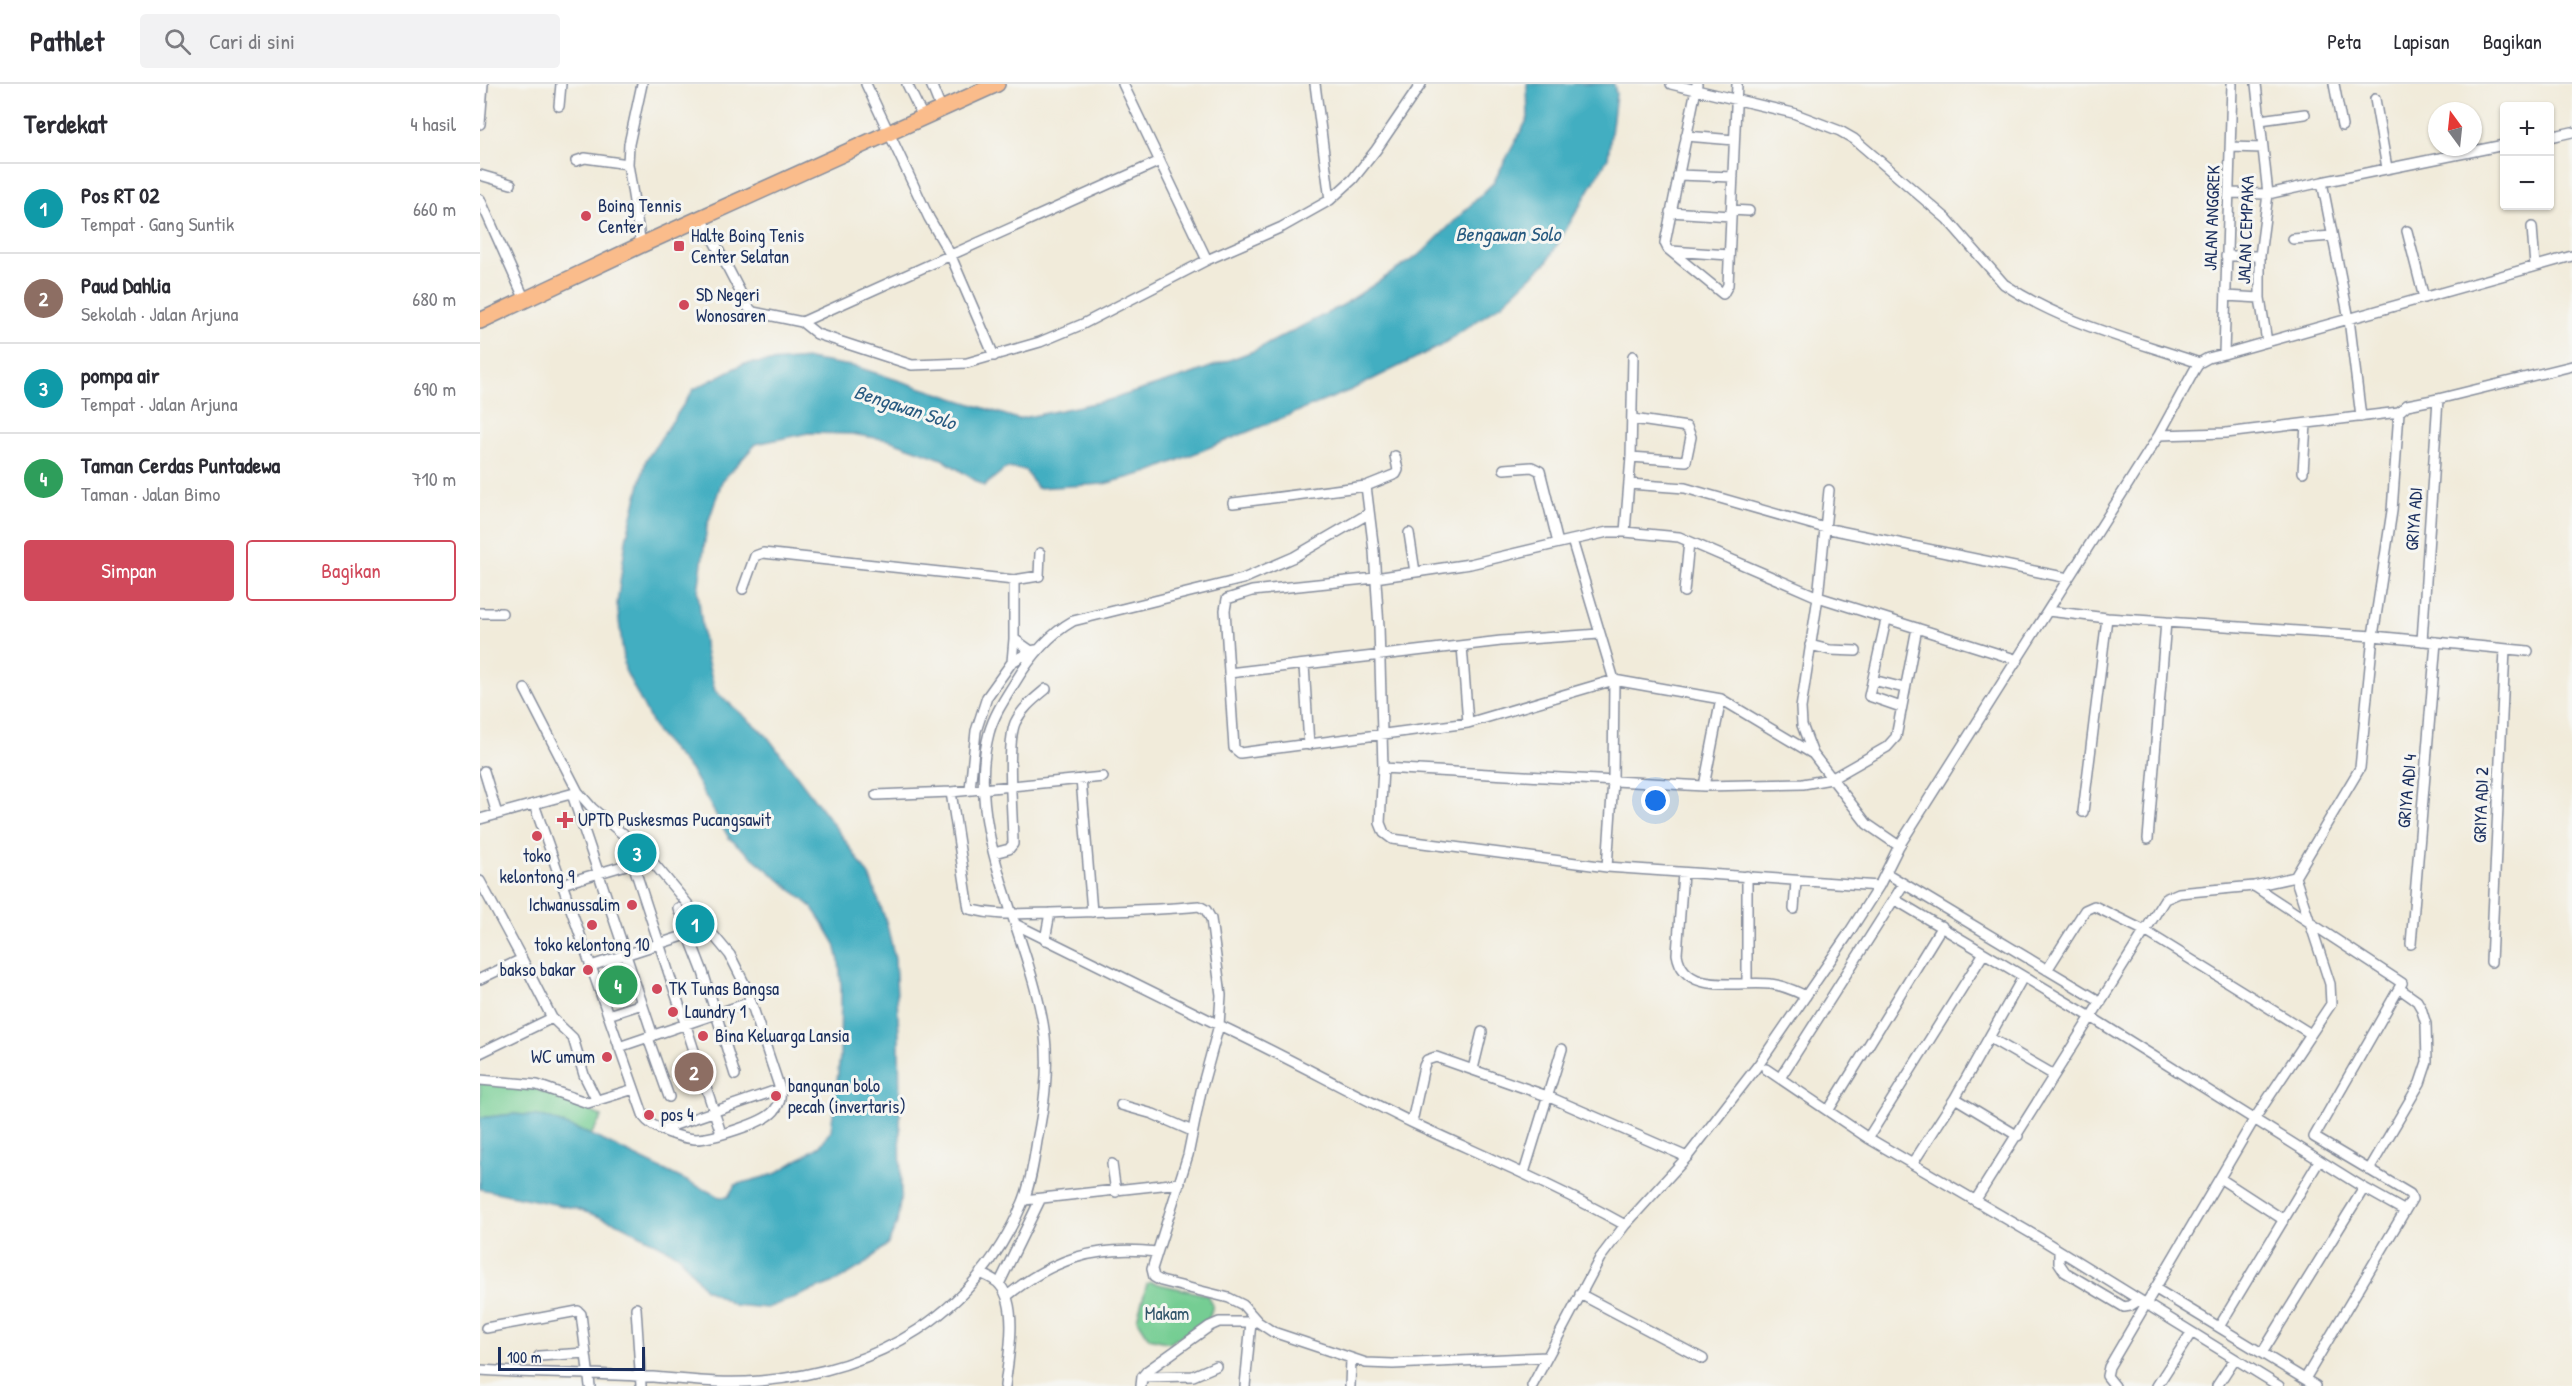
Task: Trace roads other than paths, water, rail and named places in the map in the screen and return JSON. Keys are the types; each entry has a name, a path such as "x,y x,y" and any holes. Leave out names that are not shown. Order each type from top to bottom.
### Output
{"main road":[{"path":"480,321 641,245 997,84"}],"street":[{"path":"480,124 483,84"},
{"path":"559,106 561,84"},
{"path":"641,245 628,164 629,144 642,84"},
{"path":"867,84 928,218 950,254 994,356"},
{"path":"908,84 923,117"},
{"path":"931,84 941,109"},
{"path":"1124,84 1207,260"},
{"path":"1315,84 1330,200"},
{"path":"702,218 748,307 762,315 802,322 818,334 912,365 967,363 1040,342 1083,324 1330,200 1353,179 1376,150 1421,84"},
{"path":"1671,84 1696,87 1736,101 1817,121 1854,139 1947,219 2004,284 2032,303 2068,320 2199,363 2572,256"},
{"path":"1696,87 1665,240 1671,251 1723,294 1728,285 1737,84"},
{"name":"JALAN ANGGREK","path":"2224,354 2232,84"},
{"name":"JALAN CEMPAKA","path":"2256,84 2268,194 2260,256 2260,298 2267,342"},
{"path":"2334,84 2342,126"},
{"path":"2375,99 2387,168"},
{"path":"2260,120 2305,114"},
{"path":"2554,135 2572,132"},
{"path":"1686,136 1734,140"},
{"path":"2229,193 2268,194 2500,146"},
{"path":"2231,147 2263,148"},
{"path":"576,161 585,158 628,164"},
{"path":"802,322 1160,161"},
{"path":"480,175 511,184"},
{"path":"1678,176 1733,177"},
{"path":"2322,182 2349,319 2361,417"},
{"path":"480,199 525,300"},
{"path":"1670,212 1749,212"},
{"path":"2532,227 2535,266"},
{"path":"2407,231 2424,298"},
{"path":"2293,238 2332,236"},
{"path":"1671,251 1729,255"},
{"path":"2226,256 2260,256"},
{"path":"2226,297 2260,298"},
{"path":"1624,532 1633,419 1633,356"},
{"path":"1532,1386 1600,1258 1625,1225 1687,1157 1759,1064 1879,886 1899,846 2159,435 2199,363"},
{"path":"2159,435 2226,433 2399,412 2408,405 2572,366"},
{"name":"GRIYA ADI","path":"2422,640 2438,399"},
{"path":"1975,1201 2169,896 2254,886 2295,877 2360,768 2373,636 2392,511 2399,412"},
{"path":"1631,457 1686,461 1691,437 1687,427 1633,419"},
{"path":"2303,472 2306,424"},
{"path":"1233,503 1366,486 1395,474 1398,470 1395,456"},
{"path":"1504,469 1532,466 1540,471 1558,543"},
{"path":"1629,484 1685,488 1825,528 2068,578"},
{"path":"1366,486 1376,578 1383,768 1380,823 1384,833 1392,839 1607,867 1879,886"},
{"path":"1829,490 1818,597 1801,717 1813,754 1831,779 1841,788 1867,824 1899,846"},
{"path":"970,789 976,731 984,704 1012,662 1034,650 1062,627 1073,621 1243,579 1293,557 1368,514"},
{"path":"1813,754 1721,699 1614,680 1468,723 1310,745 1237,752 1234,748 1226,601 1230,597 1252,591 1376,578 1470,564 1608,532 1624,532 1679,537 1818,597 2018,660"},
{"path":"1409,533 1415,572"},
{"path":"1572,540 1614,680 1613,781 1607,867"},
{"path":"1684,592 1689,542"},
{"path":"743,589 755,556 763,553 1014,580 1039,576 1040,552"},
{"path":"1243,579 1252,591"},
{"path":"1012,662 1014,580"},
{"path":"2048,611 2107,618 2422,640 2528,651"},
{"path":"480,613 502,614"},
{"path":"2083,812 2107,618"},
{"path":"1886,620 1870,697 1900,707"},
{"path":"2148,839 2166,622"},
{"path":"1383,768 1704,786 1803,784 1831,779 1887,747 1896,737 1917,628"},
{"path":"1229,673 1462,646 1599,634"},
{"path":"1014,639 1034,650"},
{"name":"GRIYA ADI 4","path":"2411,944 2436,642"},
{"path":"1810,645 1830,650 1856,651"},
{"path":"1462,646 1468,723"},
{"name":"GRIYA ADI 2","path":"2491,962 2505,649"},
{"path":"480,1370 589,1374 641,1381 710,1383 761,1381 843,1366 900,1343 928,1324 951,1304 980,1273 1000,1244 1024,1200 1045,1098 1046,1053 1037,992 983,810 989,734 999,708 1034,650"},
{"path":"1304,665 1310,745"},
{"path":"1873,680 1904,688"},
{"path":"994,687 999,708"},
{"path":"525,689 575,793 598,874 642,1004 669,1097"},
{"path":"994,853 1009,849 1013,844 1011,786 1014,724 1028,704 1046,689"},
{"path":"1704,786 1721,699"},
{"path":"484,771 497,814"},
{"path":"876,795 951,792 1103,777"},
{"path":"1081,779 1092,912"},
{"path":"951,792 969,909 1016,921 1045,939 1279,1053 1412,1122 1572,1196 1625,1225"},
{"path":"480,819 575,793"},
{"path":"534,804 646,1120 663,1129 693,1139 721,1133 767,1118 778,1106 781,1099 780,1089 751,1002 730,955 646,854 575,793"},
{"path":"623,832 721,1133"},
{"path":"562,884 633,863"},
{"path":"1683,873 1677,954 1680,966 1687,974 1706,983 1772,984 1806,996"},
{"path":"1886,873 2101,1002"},
{"path":"1747,876 1747,983"},
{"path":"2115,1386 2108,1376 2109,1367 2142,1303 2156,1289 2255,1118 2333,998 2295,877"},
{"path":"1794,909 1796,880"},
{"path":"480,881 484,897 522,959 552,1018 573,1038 584,1075 597,1101"},
{"path":"1779,1078 1903,885"},
{"path":"2254,886 2402,983 2305,1151"},
{"path":"1894,899 1942,926 2255,1118 2319,1161 2405,1211"},
{"path":"1016,921 1050,913 1199,906 1206,910 1211,919 1220,985 1219,1025 1180,1184 1152,1269 1156,1279 1229,1298 1243,1305 1254,1322 1245,1386"},
{"path":"2047,970 2085,910 2091,906 2112,913 2145,931 2311,1034"},
{"path":"678,908 717,1013 735,1075"},
{"path":"1045,939 1050,913"},
{"path":"1828,1111 1942,926"},
{"path":"591,966 708,928"},
{"path":"1868,1138 1984,952"},
{"path":"480,979 522,959"},
{"path":"1913,1163 1955,1098 2023,977"},
{"path":"2369,1170 2420,1083 2427,1062 2426,1024 2421,1008 2417,1001 2400,989"},
{"path":"619,1047 751,1002"},
{"path":"609,1015 642,1004"},
{"path":"480,1053 552,1018"},
{"path":"1473,1069 1482,1032"},
{"path":"1990,1038 2054,1075"},
{"path":"1524,1173 1563,1048"},
{"path":"1412,1122 1427,1060 1440,1057 1547,1096 1687,1157"},
{"path":"1766,1069 1868,1138 2059,1251 2275,1385"},
{"path":"480,1080 537,1084 588,1103 634,1089"},
{"path":"663,1129 780,1089"},
{"path":"1955,1098 2018,1136"},
{"path":"1121,1105 1153,1114 1192,1131"},
{"path":"2305,1379 2412,1199 2412,1196 2314,1137"},
{"path":"2219,1327 2319,1161"},
{"path":"1112,1164 1116,1192"},
{"path":"2221,1179 2284,1220"},
{"path":"1024,1200 1180,1184"},
{"path":"2262,1353 2364,1188"},
{"path":"999,1284 1040,1200"},
{"path":"1007,1296 1045,1269 1077,1256 1111,1250 1157,1252"},
{"path":"2059,1251 2059,1263 2065,1272 2124,1307 2142,1303"},
{"path":"980,1273 999,1284 1007,1296 1011,1340 1005,1386"},
{"path":"2156,1289 2316,1386"},
{"path":"1580,1294 1703,1359"},
{"path":"636,1308 641,1381"},
{"path":"486,1328 578,1311 581,1314 590,1386"},
{"path":"1142,1381 1147,1371 1219,1322 1254,1322 1273,1332 1366,1363 1393,1364 1547,1357"},
{"path":"2157,1386 2191,1333"},
{"path":"538,1356 586,1353"},
{"path":"1350,1386 1351,1359"},
{"path":"2217,1386 2234,1360"},
{"path":"1142,1381 1193,1376 1216,1366"}],"water":[{"name":"Bengawan Solo","path":"1527,84 1614,84 1616,94 1608,158 1547,262 1502,304 1440,346 1351,390 1149,472 1104,484 1037,488 1025,470 1006,468 984,486 942,459 889,440 851,434 808,433 756,444 722,481 707,526 698,592 705,651 715,691 767,736 870,877 886,921 895,959 899,1033 901,1195 897,1223 888,1244 862,1266 837,1281 767,1308 734,1305 704,1288 679,1255 620,1224 574,1208 480,1189 480,1118 514,1114 545,1117 591,1135 720,1197 728,1197 735,1185 775,1174 820,1146 831,1130 840,1056 841,986 835,944 811,906 729,838 691,771 657,733 625,670 617,604 626,540 646,460 694,389 743,364 808,359 857,367 1018,419 1109,400 1192,374 1256,350 1343,305 1422,253 1493,183 1528,118"}],"place":[{"name":"Boing Tennis Center","path":"586,216"},
{"name":"Halte Boing Tenis Center Selatan","path":"679,246"},
{"name":"SD Negeri Wonosaren","path":"684,305"},
{"name":"UPTD Puskesmas Pucangsawit","path":"565,820"},
{"name":"toko kelontong 9","path":"537,836"},
{"name":"pompa air","path":"637,853"},
{"name":"Ichwanussalim","path":"632,905"},
{"name":"Pos RT 02","path":"695,924"},
{"name":"toko kelontong 10","path":"592,925"},
{"name":"bakso bakar","path":"588,970"},
{"name":"Taman Cerdas Puntadewa","path":"618,985"},
{"name":"TK Tunas Bangsa","path":"657,989"},
{"name":"Laundry 1","path":"673,1012"},
{"name":"Bina Keluarga Lansia","path":"703,1036"},
{"name":"WC umum","path":"607,1057"},
{"name":"Paud Dahlia","path":"694,1072"},
{"name":"bangunan bolo pecah (invertaris)","path":"776,1096"},
{"name":"pos 4","path":"649,1115"}],"park label":[{"name":"Makam","path":"1167,1314"}]}
